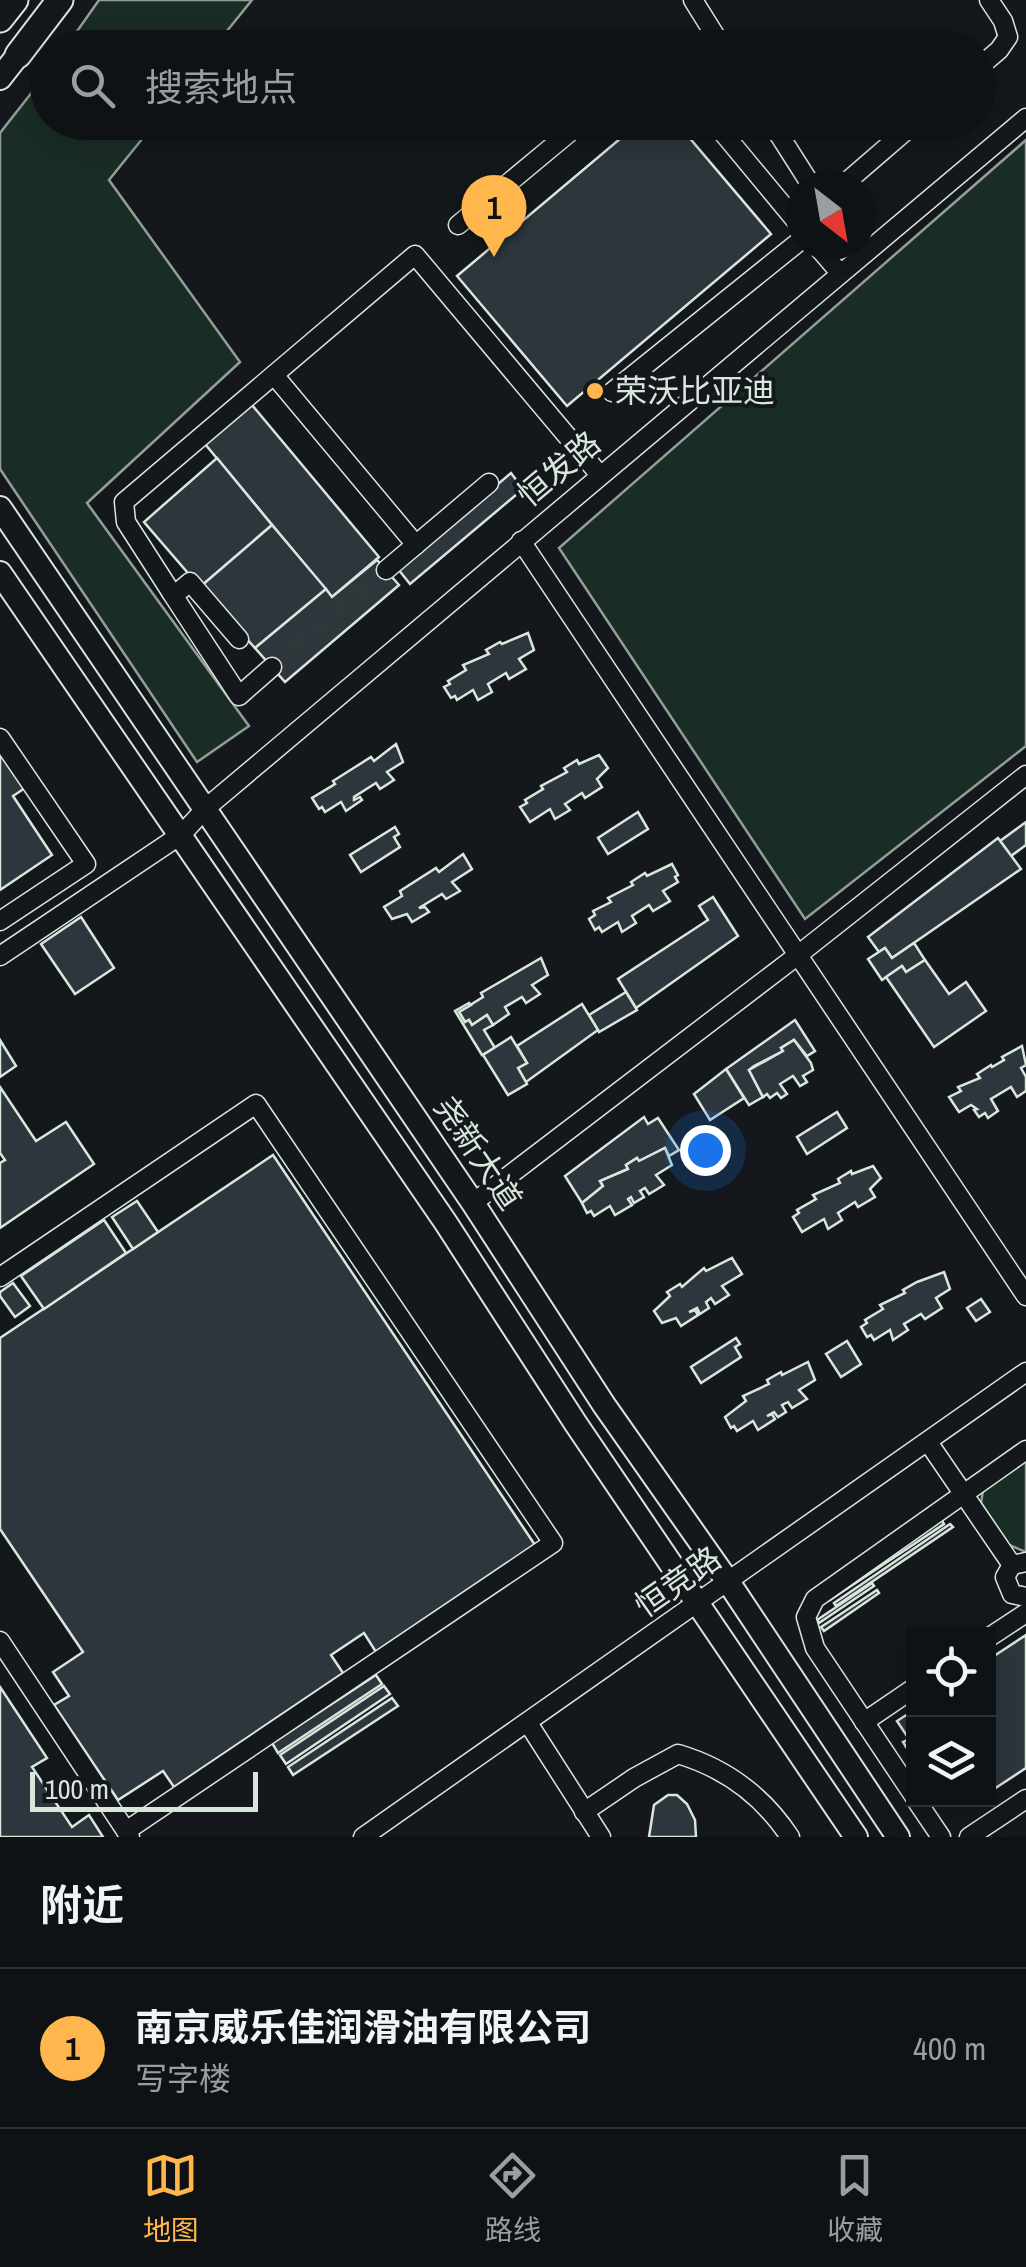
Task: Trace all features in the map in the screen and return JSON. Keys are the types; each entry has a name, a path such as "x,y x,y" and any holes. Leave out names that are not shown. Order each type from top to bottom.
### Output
{"highway":[{"path":"0,19 15,0"},
{"path":"37,30 60,0"},
{"path":"18,54 30,39"}],"main road":[{"path":"0,78 18,54"},
{"name":"尧新大道","path":"0,508 474,1203 604,1405 898,1837"},
{"name":"尧新大道","path":"0,574 182,834 856,1837"}],"street":[{"path":"693,0 712,30"},
{"path":"989,0 1008,36 996,53"},
{"name":"恒发路","path":"0,956 182,834 206,808 599,474 1026,118"},
{"path":"458,225 560,140"},
{"path":"729,140 786,210"},
{"path":"782,140 801,170"},
{"path":"860,170 895,140"},
{"path":"612,392 786,252"},
{"path":"272,667 239,696 126,522 124,502 414,255 599,474"},
{"path":"829,260 840,273"},
{"path":"274,374 416,545"},
{"path":"386,570 489,483"},
{"path":"521,541 1026,1296"},
{"path":"171,592 176,593 190,582 239,640"},
{"path":"0,738 86,864 0,921"},
{"path":"474,1203 798,956 1026,775"},
{"path":"0,1277 256,1104 553,1543 128,1834 0,1641"},
{"name":"恒竞路","path":"363,1837 1026,1372"},
{"path":"928,1442 1019,1564 1005,1577 1008,1589 1018,1597 1026,1597"},
{"path":"906,1785 814,1648 806,1617 815,1599 1026,1450"},
{"path":"996,1633 1026,1613"},
{"path":"864,1722 906,1693"},
{"path":"528,1723 600,1837"},
{"path":"584,1812 678,1754 710,1764 742,1786 774,1814 790,1837"},
{"path":"969,1837 1026,1798"},
{"path":"921,1807 941,1837"}],"green space":[{"path":"99,0 252,0 228,30 78,30"},
{"path":"30,95 30,140 141,140 109,180 240,362 87,503 249,726 197,762 0,469 0,133"},
{"path":"1026,140 1026,746 805,919 559,548"},
{"path":"1026,1460 1026,1552 1009,1545 981,1503 983,1490"}],"building":[{"path":"619,140 691,140 771,234 567,406 457,276"},
{"path":"252,405 379,557 332,597 205,444"},
{"path":"217,458 272,525 200,587 144,522"},
{"path":"511,473 523,489 410,584 398,569"},
{"path":"272,525 326,589 255,648 200,587"},
{"path":"377,560 399,585 285,682 255,648 326,589 332,597"},
{"path":"528,633 534,650 519,659 526,669 509,679 506,673 488,684 492,692 478,700 473,690 457,700 455,696 451,698 444,687 466,670 463,665 489,654 486,650 500,642"},
{"path":"396,744 403,762 387,772 394,780 380,789 376,783 354,797 362,800 346,811 341,802 325,812 322,807 319,809 312,798"},
{"path":"0,751 25,788 13,796 52,855 0,890"},
{"path":"599,755 608,768 597,779 602,787 565,804 570,810 555,819 550,809 530,822 520,807 527,803 525,800 567,772 564,768 577,760 579,764"},
{"path":"638,812 648,829 608,854 598,838"},
{"path":"1026,822 1026,845 1011,856 1000,841"},
{"path":"395,827 399,834 394,837 400,847 361,872 350,855"},
{"path":"998,838 1021,869 892,958 885,948 879,952 868,937"},
{"path":"463,854 472,869 452,882 460,891 446,899 442,894 419,908 425,907 429,912 412,922 407,914 392,919 384,907 402,896 400,891 436,868 439,872"},
{"path":"672,864 678,882 663,891 670,901 653,911 649,905 632,916 636,923 622,932 618,922 602,932 599,927 595,930 589,919 595,915 593,911 611,902 608,898 633,885 631,882 645,873 647,876"},
{"path":"713,897 738,936 636,1008 618,979 708,920 699,906"},
{"path":"81,917 114,968 75,994 41,944"},
{"path":"914,943 925,960 906,972 902,966 882,980 868,959 885,948 892,958"},
{"path":"541,958 548,975 532,985 540,994 526,1003 522,997 505,1007 509,1014 493,1025 487,1015 472,1025 469,1020 465,1022 459,1012 483,997 481,993"},
{"path":"925,960 949,994 966,982 986,1011 934,1047 886,977 902,966 906,972"},
{"path":"626,992 637,1010 599,1032 589,1015"},
{"path":"469,1003 459,1012 465,1022 469,1020 472,1025 487,1015 493,1025 484,1030 495,1048 482,1055 455,1011"},
{"path":"582,1004 598,1030 526,1082 518,1068 527,1063 517,1046"},
{"path":"795,1020 815,1051 807,1056 794,1040 781,1048 783,1051 749,1070 763,1097 749,1105 726,1069"},
{"path":"511,1037 527,1063 518,1068 527,1084 508,1095 483,1055"},
{"path":"0,1040 16,1066 0,1077"},
{"path":"794,1040 811,1063 813,1070 803,1076 807,1082 800,1086 793,1076 780,1084 787,1094 781,1098 777,1093 763,1097 749,1070 783,1051 781,1048"},
{"path":"1022,1046 1026,1091 1017,1097 1011,1087 991,1099 998,1111 988,1118 985,1113 979,1117 971,1105 959,1112 949,1097 961,1091 958,1087 980,1078 977,1074"},
{"path":"726,1069 744,1098 710,1120 694,1094"},
{"path":"0,1087 36,1141 66,1122 94,1164 0,1228 0,1163 5,1160 0,1153"},
{"path":"837,1112 847,1128 807,1154 797,1137"},
{"path":"644,1117 648,1124 658,1118 679,1150 669,1156 665,1148 639,1161 637,1158 626,1165 628,1169 600,1181 603,1186 582,1203 565,1176"},
{"path":"665,1148 672,1165 656,1175 664,1185 649,1194 645,1188 640,1191 644,1197 634,1203 631,1197 628,1199 632,1205 615,1215 610,1206 594,1216 591,1211 587,1213 582,1203 603,1186 600,1181 628,1169 626,1165 637,1158 639,1161"},
{"path":"273,1155 535,1545 376,1652 364,1633 331,1655 343,1673 174,1787 163,1771 118,1800 54,1705 69,1696 53,1672 83,1652 0,1529 0,1338"},
{"path":"873,1166 881,1178 870,1189 875,1197 858,1207 855,1202 838,1213 842,1220 828,1229 824,1219 802,1232 793,1217 799,1213 797,1210 816,1199 813,1195 840,1183 838,1179 851,1171 852,1174"},
{"path":"137,1201 158,1232 133,1249 112,1217"},
{"path":"104,1220 126,1253 44,1309 21,1276"},
{"path":"732,1258 742,1274 722,1286 729,1295 715,1304 711,1298 706,1302 709,1308 700,1314 697,1308 689,1312 695,1310 698,1315 681,1326 676,1318 662,1323 654,1311 670,1296 667,1292 680,1284 682,1287 704,1268 706,1271"},
{"path":"944,1272 950,1289 936,1298 942,1308 925,1319 921,1314 904,1324 908,1330 893,1340 890,1330 874,1340 871,1335 867,1337 861,1327 883,1309 880,1305 905,1293 903,1290 917,1282"},
{"path":"13,1283 30,1306 15,1317 0,1296"},
{"path":"981,1299 990,1312 976,1321 967,1308"},
{"path":"736,1338 740,1344 735,1347 741,1357 701,1383 691,1367"},
{"path":"847,1341 861,1364 841,1377 826,1354"},
{"path":"808,1362 815,1380 799,1390 807,1399 792,1408 788,1402 782,1405 786,1412 778,1417 774,1412 767,1416 772,1414 775,1419 758,1430 753,1421 737,1431 734,1426 731,1428 725,1417 746,1401 743,1396 769,1384 767,1380 781,1372 782,1375"},
{"path":"941,1519 944,1524 830,1600 827,1595"},
{"path":"950,1524 953,1527 836,1606 834,1603"},
{"path":"872,1583 874,1586 819,1623 817,1620"},
{"path":"877,1590 879,1593 824,1631 821,1627"},
{"path":"1026,1635 1026,1768 996,1788 996,1717 996,1655"},
{"path":"376,1675 382,1684 278,1753 272,1743"},
{"path":"384,1686 390,1694 286,1764 280,1755"},
{"path":"0,1687 47,1758 32,1767 72,1827 89,1815 103,1837 0,1837"},
{"path":"392,1698 398,1706 293,1775 288,1767"},
{"path":"906,1715 906,1734 897,1721"},
{"path":"668,1795 677,1795 687,1804 695,1820 696,1837 649,1837 654,1805"}],"tunnel":[{"path":"272,667 386,570"}],"place":[{"name":"南京威乐佳润滑油有限公司","path":"494,257"},
{"name":"荣沃比亚迪","path":"595,391"}]}
